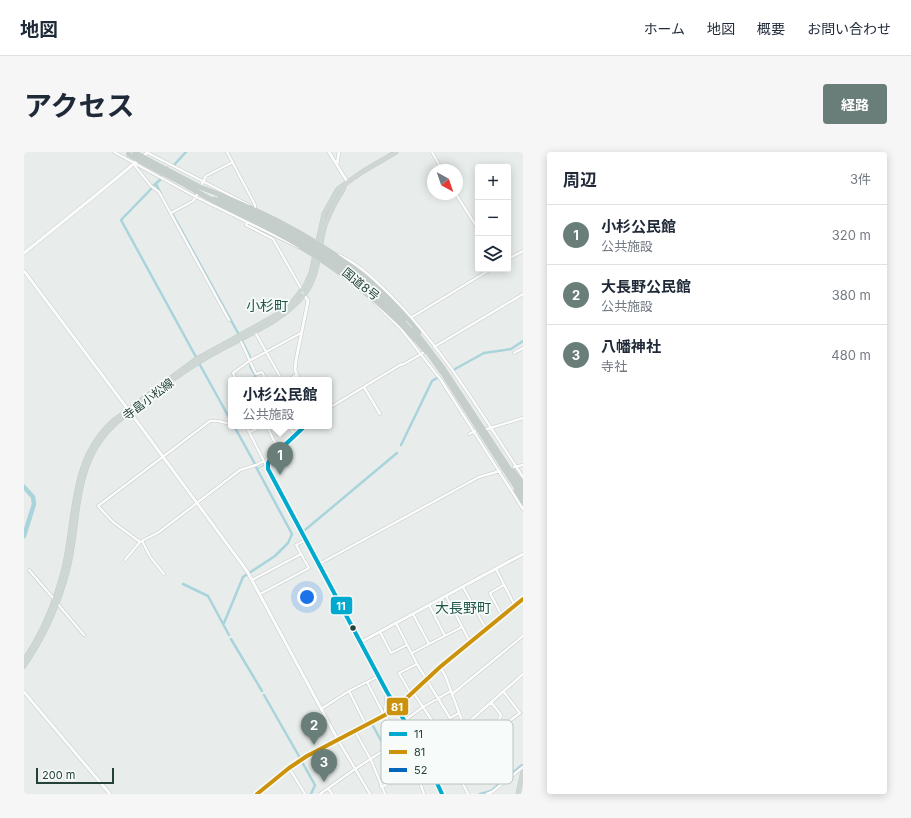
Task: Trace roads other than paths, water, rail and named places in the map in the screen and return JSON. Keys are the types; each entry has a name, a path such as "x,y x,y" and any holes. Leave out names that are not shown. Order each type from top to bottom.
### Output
{"highway":[{"name":"国道8号","path":"134,152 184,184 297,236"},
{"name":"国道8号","path":"127,153 297,236 341,265 408,326 494,445 523,490"},
{"path":"184,184 219,205 303,248 340,272 374,299 425,351"},
{"path":"297,236 319,244 371,281 401,310 427,342 425,351"},
{"name":"国道8号","path":"425,351 442,372 523,498"},
{"path":"494,445 523,484"},
{"path":"493,451 493,456 523,503"}],"main road":[{"name":"寺畠小松線","path":"129,410 187,369 290,310 311,283 317,257 322,221 329,204 338,189 344,187 362,172 396,152"},
{"name":"寺畠小松線","path":"24,666 35,651 49,623 56,602 64,568 77,485 83,464 93,444 106,428 195,360 284,310 303,293"},
{"name":"寺畠小松線","path":"24,660 56,602"},
{"path":"518,794 523,772"}],"street":[{"path":"114,152 247,223 294,246 303,248"},
{"path":"24,253 147,152 169,166 296,229 297,236"},
{"path":"227,152 255,208"},
{"path":"329,152 348,183"},
{"path":"337,164 339,152"},
{"path":"432,152 439,164"},
{"path":"202,183 206,176 232,162"},
{"path":"134,164 151,186 159,192 229,320"},
{"path":"171,213 193,201 196,196"},
{"path":"460,200 475,224"},
{"path":"247,223 246,225 273,239 308,301 296,360 296,375 293,377"},
{"path":"511,257 523,251"},
{"path":"333,253 352,263 375,280 411,317 435,346 523,477"},
{"path":"24,271 129,410 196,504 248,573 321,709 369,794"},
{"path":"340,272 342,276 370,299 425,351 441,380 523,509"},
{"path":"411,317 486,272"},
{"path":"435,346 523,294"},
{"path":"254,331 280,377"},
{"path":"235,377 233,373 249,361 302,333"},
{"path":"240,339 256,374 262,372 264,377"},
{"path":"514,353 523,348"},
{"path":"332,406 425,351"},
{"path":"364,387 380,414"},
{"path":"489,428 523,418"},
{"path":"164,574 151,558 141,542 113,522 98,506 210,421 228,423"},
{"path":"248,429 387,692 405,720 438,698 452,692 523,636"},
{"path":"250,432 256,429"},
{"path":"268,429 280,450"},
{"path":"291,429 296,435"},
{"path":"268,469 268,463 271,458 302,429"},
{"path":"469,434 474,432"},
{"path":"125,560 141,542 159,532 240,470 264,461"},
{"path":"515,467 523,465"},
{"path":"319,564 479,477 500,471"},
{"path":"260,594 308,568 296,545 306,540"},
{"path":"252,580 301,554"},
{"path":"361,642 523,554"},
{"path":"496,569 515,606"},
{"path":"29,570 84,635"},
{"path":"502,616 490,593 504,585"},
{"path":"463,587 486,629"},
{"path":"446,596 470,642"},
{"path":"257,794 289,768 307,756 385,715 397,707 440,667 523,599"},
{"path":"429,605 445,636"},
{"path":"413,614 429,644"},
{"path":"396,624 417,664 450,718 459,713"},
{"path":"412,654 462,627"},
{"path":"380,632 391,653 407,645"},
{"path":"417,664 399,673 432,720"},
{"path":"440,667 452,692 462,720"},
{"path":"470,720 523,674"},
{"path":"321,709 349,691 379,676"},
{"path":"367,682 387,720"},
{"path":"349,691 366,725"},
{"path":"503,691 520,713 511,720"},
{"path":"24,692 73,752 110,794"},
{"path":"385,715 387,692"},
{"path":"490,702 501,714 499,720"},
{"path":"355,731 371,760 384,794"},
{"path":"320,794 355,769 381,753"},
{"path":"513,775 523,767"},
{"path":"289,768 305,794"},
{"path":"381,787 388,784"},
{"path":"420,784 424,794"},
{"path":"438,784 442,794"},
{"path":"463,784 468,794"},
{"path":"487,794 502,784"},
{"path":"328,788 332,794"}],"waterway":[{"path":"174,165 186,152"},
{"path":"153,186 160,180"},
{"path":"156,184 161,194"},
{"path":"152,188 121,220 196,357"},
{"path":"173,215 238,333"},
{"path":"242,341 250,357"},
{"path":"455,369 484,353 511,349 523,341"},
{"path":"200,365 228,416"},
{"path":"250,366 254,373"},
{"path":"401,445 432,381 437,378"},
{"path":"236,429 255,464"},
{"path":"296,433 299,429"},
{"path":"280,446 289,439"},
{"path":"268,460 272,453 277,449"},
{"path":"305,530 397,453"},
{"path":"257,469 264,465"},
{"path":"224,623 243,577 275,556 288,543 292,534 256,467"},
{"path":"24,487 33,497 34,504 24,536"},
{"path":"300,534 303,539"},
{"path":"305,542 327,583"},
{"path":"183,584 208,596 229,635"},
{"path":"329,587 358,642"},
{"path":"231,639 262,691"},
{"path":"360,645 376,676"},
{"path":"378,679 383,688"},
{"path":"264,695 300,758"},
{"path":"389,698 393,706 389,707"},
{"path":"372,724 381,741"},
{"path":"302,762 315,785 311,794"},
{"path":"513,773 522,765"},
{"path":"480,794 491,791 499,784"}],"tunnel":[{"path":"160,175 168,167"}],"place":[{"name":"小杉公民館","path":"280,475"},
{"name":"大長野公民館","path":"314,745"},
{"name":"八幡神社","path":"324,782"}],"district":[{"name":"小杉町","path":"267,305"},
{"name":"大長野町","path":"463,607"}]}
